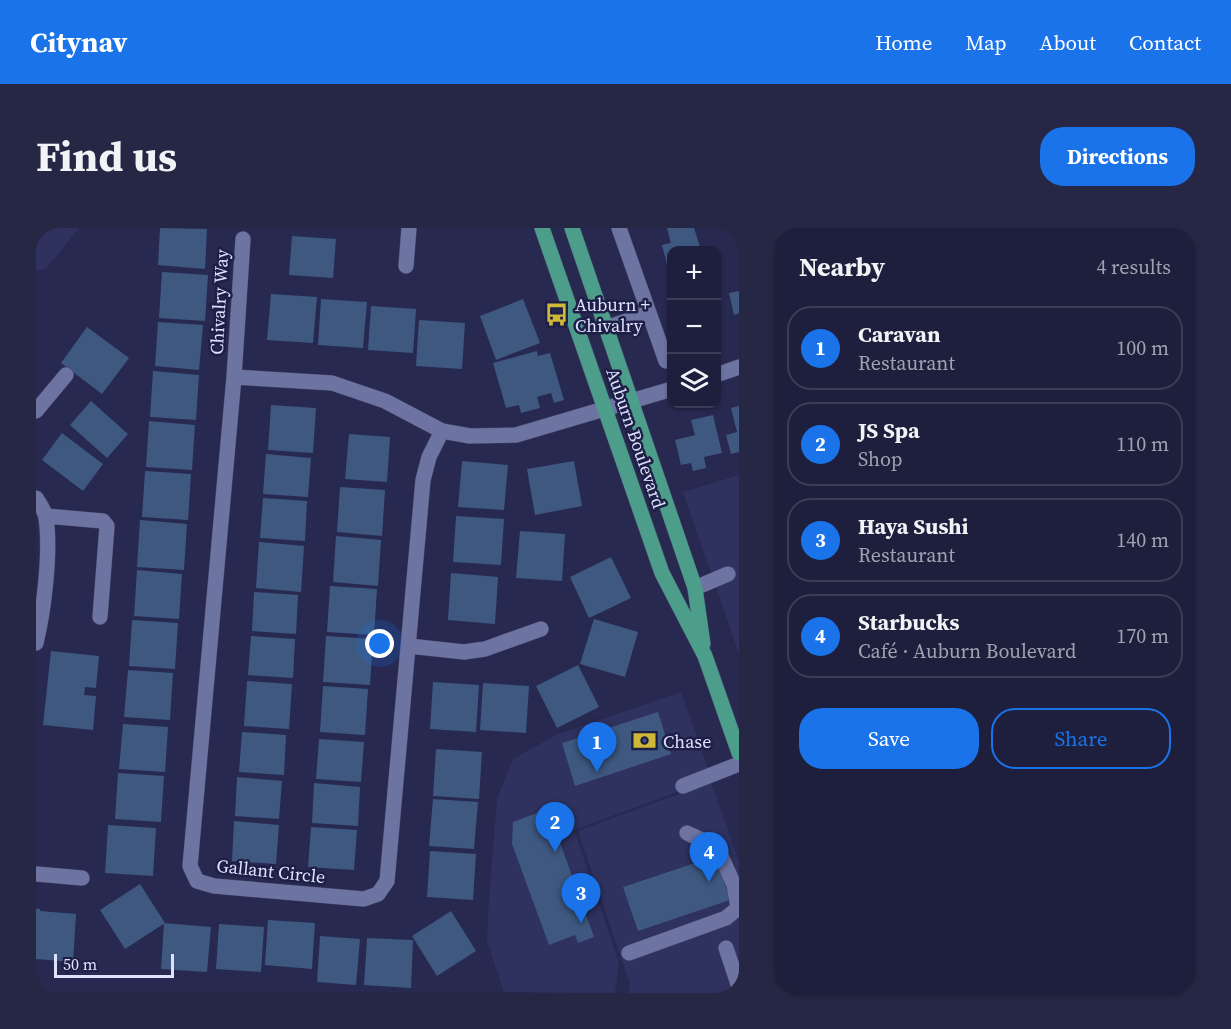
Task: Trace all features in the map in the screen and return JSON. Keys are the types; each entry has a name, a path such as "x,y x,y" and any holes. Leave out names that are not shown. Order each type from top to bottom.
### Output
{"main road":[{"name":"Auburn Boulevard","path":"541,228 662,573 705,656 734,721 739,753"},
{"name":"Auburn Boulevard","path":"572,228 695,588 705,656"}],"street":[{"path":"406,266 409,228"},
{"path":"619,228 666,361"},
{"name":"Chivalry Way","path":"243,239 234,377 332,382 385,401 442,431 470,436 516,435 667,390"},
{"path":"606,328 649,313"},
{"path":"721,374 739,367"},
{"path":"36,411 66,375"},
{"name":"Gallant Circle","path":"234,377 190,866 197,881 214,886 364,899 378,894 387,881 423,480 429,456 442,431"},
{"path":"36,498 46,516 47,544 42,618 36,643"},
{"path":"46,516 103,521 107,526 100,617"},
{"path":"695,588 728,574"},
{"path":"409,646 464,652 475,651 541,629"},
{"path":"683,786 739,764"},
{"path":"629,953 726,918 738,908 734,885 717,847 687,833"},
{"path":"36,874 81,878"},
{"path":"726,948 739,987"}],"shaded area":[{"path":"36,228 79,228 46,269 36,271"},
{"path":"739,475 739,654 683,492"},
{"path":"681,692 712,779 574,830 619,963 615,993 504,992 487,941 488,913 497,799 513,759 556,735"},
{"path":"711,782 739,862 739,993 629,993 630,984 578,831"}],"building":[{"path":"160,228 207,229 205,269 158,265"},
{"path":"667,228 694,228 700,246 667,246 667,265 662,245 671,243"},
{"path":"292,236 336,239 333,278 289,275"},
{"path":"162,272 208,275 205,321 159,318"},
{"path":"739,291 739,313 734,315 729,293"},
{"path":"271,294 317,297 313,343 267,340"},
{"path":"321,299 367,302 363,348 318,345"},
{"path":"523,299 540,343 496,360 480,316"},
{"path":"371,306 416,309 413,353 368,350"},
{"path":"419,320 465,323 462,369 416,366"},
{"path":"158,322 203,325 199,370 155,366"},
{"path":"87,327 129,358 102,394 61,363"},
{"path":"537,351 538,356 550,353 564,400 554,403 551,393 537,397 540,408 521,413 519,405 506,408 493,363"},
{"path":"153,371 199,375 196,420 150,417"},
{"path":"91,401 128,434 107,458 70,425"},
{"path":"271,405 316,408 313,453 268,450"},
{"path":"739,406 739,452 731,454 726,435 737,432 731,408"},
{"path":"713,415 722,453 704,457 706,468 693,471 691,463 681,465 675,440 695,435 691,420"},
{"path":"149,421 195,425 192,470 146,467"},
{"path":"62,433 103,464 83,491 42,460"},
{"path":"349,434 390,437 387,482 345,479"},
{"path":"266,454 311,458 308,497 263,494"},
{"path":"462,461 508,465 504,510 458,507"},
{"path":"574,461 582,506 535,515 527,469"},
{"path":"145,471 191,474 188,520 142,517"},
{"path":"340,487 385,490 382,536 337,532"},
{"path":"263,498 307,501 305,541 260,538"},
{"path":"456,516 504,519 501,565 453,562"},
{"path":"140,520 187,524 184,570 137,567"},
{"path":"520,531 565,534 562,581 516,578"},
{"path":"336,536 381,540 378,586 333,582"},
{"path":"259,542 304,546 301,592 256,588"},
{"path":"611,557 631,598 589,618 570,577"},
{"path":"137,570 182,574 179,619 134,616"},
{"path":"451,573 498,577 495,624 448,620"},
{"path":"330,586 377,589 374,635 327,632"},
{"path":"254,592 298,595 296,634 252,631"},
{"path":"594,619 638,632 625,677 580,664"},
{"path":"132,620 178,623 175,669 129,666"},
{"path":"251,636 295,639 293,678 248,675"},
{"path":"326,636 373,639 370,685 323,682"},
{"path":"51,651 99,656 96,688 85,687 84,695 96,696 93,730 43,725"},
{"path":"578,665 599,707 557,728 536,686"},
{"path":"128,670 173,673 170,720 124,717"},
{"path":"247,681 292,684 289,729 244,726"},
{"path":"433,682 479,685 476,732 430,729"},
{"path":"483,683 529,686 526,733 480,730"},
{"path":"323,686 368,689 365,735 320,732"},
{"path":"658,712 671,754 575,786 562,743"},
{"path":"123,724 168,727 165,772 119,769"},
{"path":"242,732 286,735 284,775 239,772"},
{"path":"319,739 364,742 361,782 316,779"},
{"path":"436,749 482,752 479,799 433,796"},
{"path":"118,773 164,776 161,822 115,819"},
{"path":"237,777 282,781 279,819 235,816"},
{"path":"314,783 360,787 358,826 312,823"},
{"path":"433,799 478,802 474,849 429,846"},
{"path":"548,809 594,937 578,943 575,935 549,945 512,844 513,822"},
{"path":"234,821 279,825 276,864 232,861"},
{"path":"108,825 156,828 153,876 105,873"},
{"path":"311,827 357,830 354,870 308,867"},
{"path":"430,851 476,854 473,900 427,897"},
{"path":"716,856 730,900 638,931 623,887"},
{"path":"140,884 165,923 125,949 100,910"},
{"path":"36,909 76,914 73,962 36,959"},
{"path":"451,911 476,951 437,976 412,936"},
{"path":"268,920 315,923 312,969 265,965"},
{"path":"164,923 211,927 207,972 161,969"},
{"path":"219,924 264,927 261,972 216,969"},
{"path":"320,936 360,939 356,985 317,982"},
{"path":"367,938 413,940 411,988 364,985"}],"place":[{"name":"Auburn + Chivalry","path":"557,314"},
{"name":"Chase","path":"645,741"},
{"name":"Caravan","path":"597,772"},
{"name":"JS Spa","path":"555,852"},
{"name":"Starbucks","path":"709,882"},
{"name":"Haya Sushi","path":"581,923"}]}
